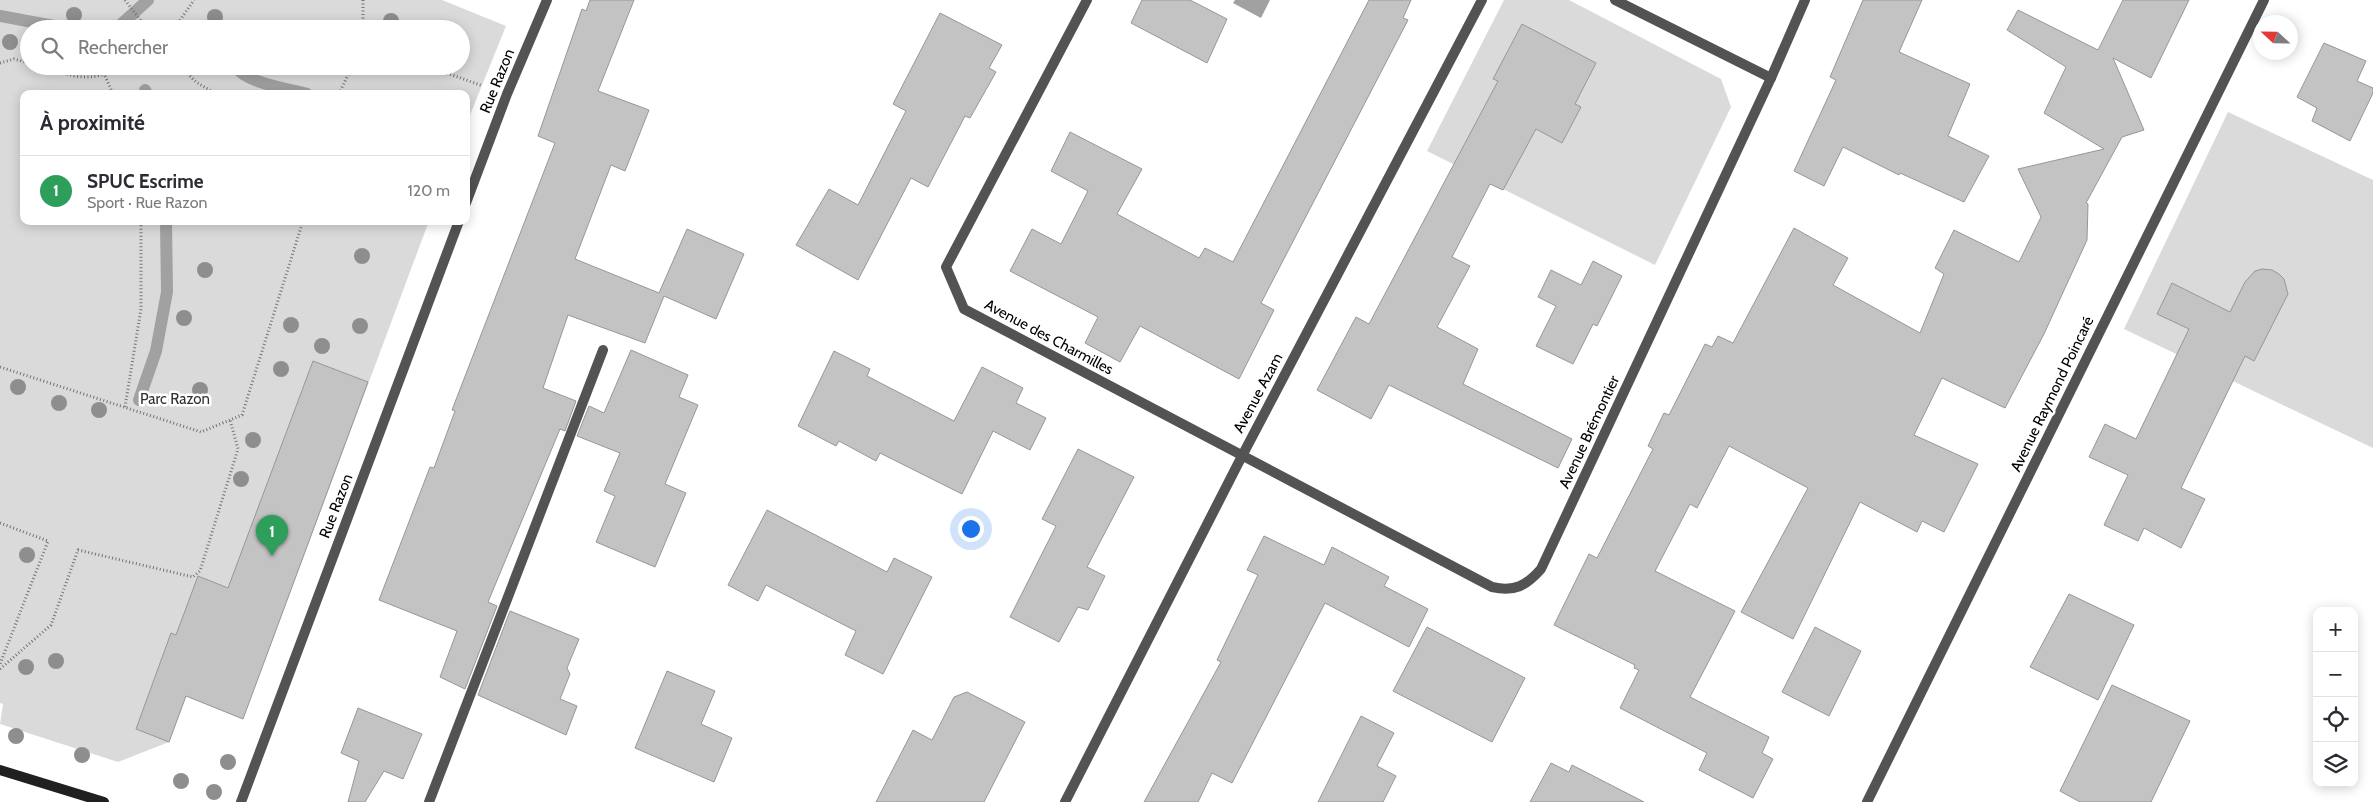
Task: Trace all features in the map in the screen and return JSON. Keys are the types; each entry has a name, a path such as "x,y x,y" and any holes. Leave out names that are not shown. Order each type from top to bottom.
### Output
{"street":[{"name":"Rue Razon","path":"470,191 507,94 547,0"},
{"name":"Avenue des Charmilles","path":"1087,0 946,266 964,309 1242,456"},
{"name":"Avenue Azam","path":"1065,802 1242,456 1482,0"},
{"path":"1615,0 1771,78"},
{"name":"Avenue Brémontier","path":"1242,456 1492,587 1507,590 1519,587 1532,579 1541,569 1771,78 1805,0"},
{"name":"Avenue Raymond Poincaré","path":"1867,802 2264,0"},
{"name":"Rue Razon","path":"242,802 458,225"},
{"path":"429,802 603,350"},
{"path":"0,770 104,802"}],"path":[{"path":"125,0 140,20"},
{"path":"180,20 194,0"},
{"path":"363,0 363,20"},
{"path":"0,63 14,59 20,61"},
{"path":"70,75 80,78 104,76 111,90"},
{"path":"189,75 209,90"},
{"path":"341,90 348,75"},
{"path":"453,75 507,94"},
{"path":"125,407 141,309 142,225"},
{"path":"0,367 201,432 230,420 242,414 302,225"},
{"path":"0,669 51,625 78,550 193,577 200,570 238,449 230,420"},
{"path":"0,523 48,541 0,664"}],"green space":[{"name":"Parc Razon","path":"0,0 442,0 506,26 470,115 470,90 20,90 20,225 428,225 243,719 186,696 169,742 118,762 0,724 3,704 0,703"},
{"path":"1504,0 1569,0 1721,79 1731,107 1655,265 1427,151"},
{"path":"2228,112 2373,180 2373,448 2124,329"}],"shaded area":[{"path":"1235,0 1270,0 1261,18 1233,3"}],"building":[{"path":"590,0 634,0 598,91 649,110 625,171 611,165 575,259 659,293 687,229 744,254 716,319 664,296 645,343 568,315 543,388 576,401 565,431 560,429 488,602 497,606 465,689 440,677 457,631 379,600 430,467 434,468 455,411 452,410 555,143 538,136 582,9 586,11"},
{"path":"1142,0 1190,0 1227,19 1207,63 1131,23"},
{"path":"1369,0 1411,0 1403,18 1408,20 1261,303 1274,310 1239,379 1140,326 1120,362 1085,343 1098,317 1010,271 1032,229 1061,244 1088,191 1051,171 1070,132 1142,169 1117,214 1199,258 1205,248 1233,262"},
{"path":"1863,0 1922,0 1899,52 1970,84 1948,136 1989,156 1964,202 1900,173 1899,175 1843,147 1824,186 1794,171 1836,80 1830,77"},
{"path":"2123,0 2189,0 2151,78 2113,58 2144,130 2122,137 2086,203 2088,204 2087,240 2044,334 2005,408 1942,378 1914,435 1978,464 1944,532 1922,521 1917,532 1860,502 1793,639 1741,612 1808,488 1729,446 1697,508 1690,504 1655,571 1735,611 1690,697 1769,737 1762,753 1773,759 1753,798 1699,770 1707,753 1620,708 1639,670 1634,668 1635,665 1554,625 1589,554 1597,558 1653,449 1648,446 1664,413 1669,415 1705,344 1712,347 1718,336 1733,343 1794,228 1848,258 1833,285 1920,333 1944,274 1935,268 1954,230 2019,262 2041,217 2018,169 2104,149 2044,113 2066,67 2007,30 2018,10 2098,50"},
{"path":"940,13 1002,45 989,68 996,72 970,118 965,116 928,187 911,178 858,280 796,245 829,189 858,205 906,111 893,104"},
{"path":"1522,24 1596,63 1575,104 1581,107 1562,143 1536,129 1503,190 1490,184 1452,257 1470,266 1437,327 1478,349 1463,384 1572,439 1558,468 1389,385 1371,419 1317,390 1356,317 1369,324 1498,81 1493,79"},
{"path":"2324,43 2366,61 2357,81 2373,88 2373,93 2350,141 2312,121 2317,108 2297,97"},
{"path":"1593,261 1622,276 1597,326 1593,324 1573,364 1536,346 1556,306 1538,297 1551,270 1581,285"},
{"path":"2262,269 2272,270 2279,274 2284,279 2288,294 2254,361 2245,356 2181,488 2205,499 2181,548 2144,528 2138,541 2104,525 2128,475 2089,457 2105,424 2136,439 2189,329 2157,314 2172,283 2230,312 2245,282 2255,271"},
{"path":"631,350 688,375 679,397 698,405 665,484 686,493 655,567 596,542 615,496 604,491 620,453 577,436 589,406 604,413"},
{"path":"834,351 870,369 867,376 954,421 982,367 1023,388 1016,403 1046,418 1030,450 993,431 962,494 880,453 876,461 839,441 836,446 798,426"},
{"path":"313,361 368,382 243,719 186,696 169,742 136,729 171,633 176,635 198,576 228,588"},
{"path":"1078,449 1134,477 1087,567 1105,576 1088,610 1078,607 1059,642 1010,617 1056,526 1042,519"},
{"path":"767,510 887,572 894,558 932,577 883,674 845,655 856,631 766,585 758,601 728,585"},
{"path":"1264,536 1324,565 1332,547 1389,577 1384,586 1428,609 1409,647 1325,603 1232,783 1212,773 1198,802 1144,802 1221,662 1217,660 1258,575 1247,570"},
{"path":"2069,594 2134,625 2098,700 2030,667"},
{"path":"510,611 579,639 567,668 570,674 560,699 577,706 566,735 478,695"},
{"path":"1427,627 1525,678 1492,742 1393,691"},
{"path":"1815,627 1861,651 1829,716 1782,692"},
{"path":"667,671 715,691 701,724 732,738 714,782 635,748"},
{"path":"2112,685 2190,721 2151,802 2080,802 2060,791"},
{"path":"967,692 1025,722 984,802 876,802 913,730 932,740 954,697"},
{"path":"358,708 422,734 403,779 384,771 365,802 348,802 359,761 341,753"},
{"path":"1361,716 1394,733 1377,766 1396,776 1383,802 1318,802"},
{"path":"1551,763 1569,772 1572,765 1644,802 1530,802"}],"waterway":[{"path":"126,20 148,0"},
{"path":"0,16 22,20"},
{"path":"245,75 257,81 291,90"},
{"path":"139,400 156,351 167,292 166,225"}],"place":[{"name":"SPUC Escrime","path":"272,556"}]}
